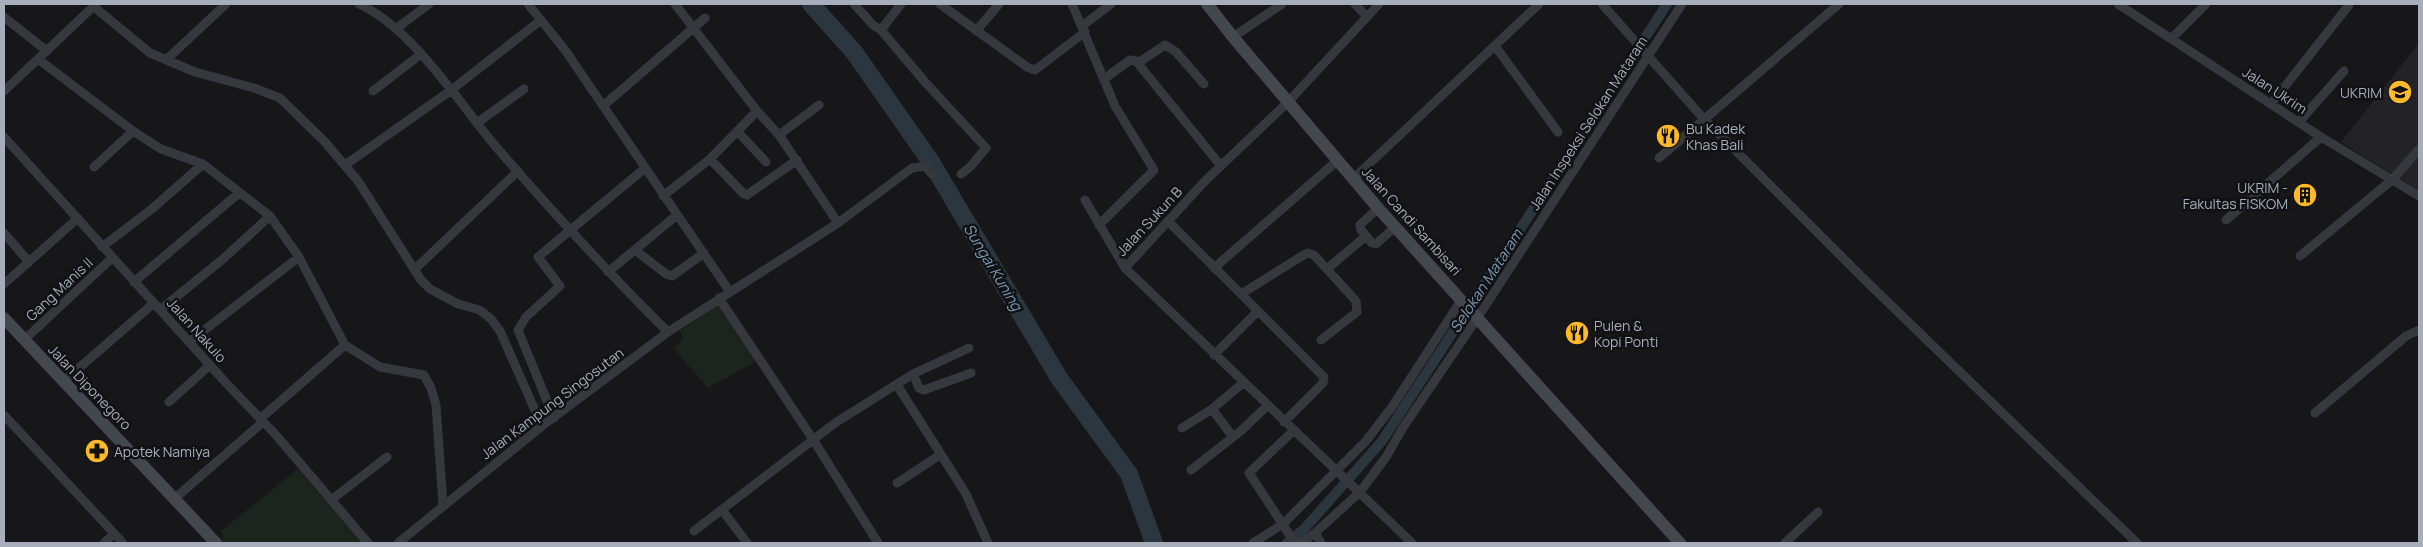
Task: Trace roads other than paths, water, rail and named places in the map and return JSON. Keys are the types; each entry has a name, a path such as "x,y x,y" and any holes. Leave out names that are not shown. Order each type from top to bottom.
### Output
{"street":[{"path":"166,60 226,4"},
{"path":"359,4 397,28 570,230 608,272 668,332"},
{"path":"397,28 429,4"},
{"path":"528,4 603,106 644,169 730,292"},
{"path":"675,4 757,111 779,135 838,223"},
{"path":"854,4 873,25 882,30 925,82 986,148 970,168 961,174"},
{"path":"882,30 901,4"},
{"path":"940,4 1026,67 1035,70 1084,29 1110,4"},
{"path":"976,31 999,4"},
{"path":"1072,4 1115,106 1154,170 1098,225"},
{"name":"Jalan Candi Sambisari","path":"1207,4 1232,37 1378,208 1463,300 1680,543"},
{"path":"1232,37 1282,4"},
{"path":"1355,4 1367,18"},
{"name":"Jalan Sukun B","path":"1379,4 1288,102 1221,166 1125,268 1334,471 1357,490 1408,540"},
{"path":"1354,179 1540,4"},
{"path":"1602,4 1703,118 1867,282 2137,543"},
{"name":"Jalan Inspeksi Selokan Mataram","path":"1301,543 1315,533 1386,458 1404,426 1477,316 1646,52 1682,4"},
{"path":"1659,158 1703,118 1839,4"},
{"name":"Jalan Ukrim","path":"2118,4 2299,122 2419,196"},
{"path":"2172,38 2206,4"},
{"path":"4,91 95,5 150,53 195,72 254,88 280,98 345,165 414,270 430,288 458,304 480,310 500,331 542,426"},
{"path":"2271,104 2349,5"},
{"path":"4,17 47,50"},
{"path":"603,106 705,18"},
{"path":"345,165 450,91 541,20"},
{"path":"1138,63 1165,45 1176,52 1204,84"},
{"path":"1495,46 1558,132"},
{"path":"373,91 420,54"},
{"path":"38,59 132,131 161,149 203,164 270,216 299,256 345,344 380,368 424,375 436,404 442,505"},
{"path":"1104,79 1130,60 1135,60 1221,166"},
{"path":"2299,122 2344,71"},
{"path":"477,123 524,89"},
{"path":"779,135 819,105"},
{"path":"663,196 710,158 757,111"},
{"path":"94,167 132,131"},
{"path":"737,131 766,162"},
{"path":"2226,220 2321,136"},
{"name":"Jalan Nakulo","path":"4,137 112,258 262,420 368,543"},
{"path":"2300,256 2394,179 2419,149"},
{"path":"710,158 747,195 755,192 797,160"},
{"path":"1214,268 1338,160"},
{"path":"102,247 153,208 203,164"},
{"name":"Jalan Kampung Singosutan","path":"398,543 442,505 542,426 668,332 838,223 912,168 925,166 932,174"},
{"path":"554,418 518,330 526,317 559,287 559,284 538,257 644,169"},
{"path":"414,270 518,171"},
{"path":"134,282 239,193"},
{"path":"1085,200 1125,268"},
{"path":"1378,208 1360,225 1361,230 1372,243 1376,244 1395,227"},
{"path":"608,272 676,215"},
{"path":"64,381 157,306 223,259 270,216"},
{"path":"4,284 78,218"},
{"path":"1168,221 1324,376 1323,383 1284,422"},
{"path":"4,233 29,262"},
{"path":"1328,268 1366,236"},
{"path":"635,250 669,276 677,274 704,253"},
{"path":"1240,294 1270,274 1308,253 1314,254 1356,301 1358,308 1357,312 1321,340"},
{"path":"189,342 299,256"},
{"name":"Gang Manis II","path":"24,340 112,258"},
{"path":"719,298 814,441 878,543"},
{"path":"1253,543 1283,524 1366,441 1392,407 1463,300"},
{"path":"1214,355 1258,311"},
{"name":"Jalan Diponegoro","path":"4,318 216,543"},
{"path":"2315,413 2406,336 2419,330"},
{"path":"174,498 345,344"},
{"path":"694,531 723,511 751,487 814,441 835,423 913,374 969,348"},
{"path":"169,402 210,365"},
{"path":"913,374 919,388 924,390 971,373"},
{"path":"1182,428 1212,409 1243,383"},
{"path":"897,385 966,494 988,543"},
{"path":"1191,470 1234,437 1267,406"},
{"path":"1212,409 1234,437"},
{"path":"4,415 123,543"},
{"path":"1293,431 1249,473 1295,543"},
{"path":"897,483 940,454"},
{"path":"331,500 387,457"},
{"path":"723,511 746,543"},
{"path":"1785,543 1818,512"},
{"path":"1315,533 1321,543"},
{"path":"104,543 114,534"},
{"path":"1396,543 1408,540"}],"waterway":[{"name":"Sungai Kuning","path":"811,4 854,52 931,162 1059,378 1129,474 1154,543"},
{"name":"Selokan Mataram","path":"1287,543 1305,528 1382,441 1667,4"}],"place":[{"name":"UKRIM","path":"2400,92"},
{"name":"Bu Kadek Khas Bali","path":"1668,136"},
{"name":"UKRIM - Fakultas FISKOM","path":"2305,195"},
{"name":"Pulen & Kopi Ponti","path":"1577,333"},
{"name":"Apotek Namiya","path":"97,451"}]}
